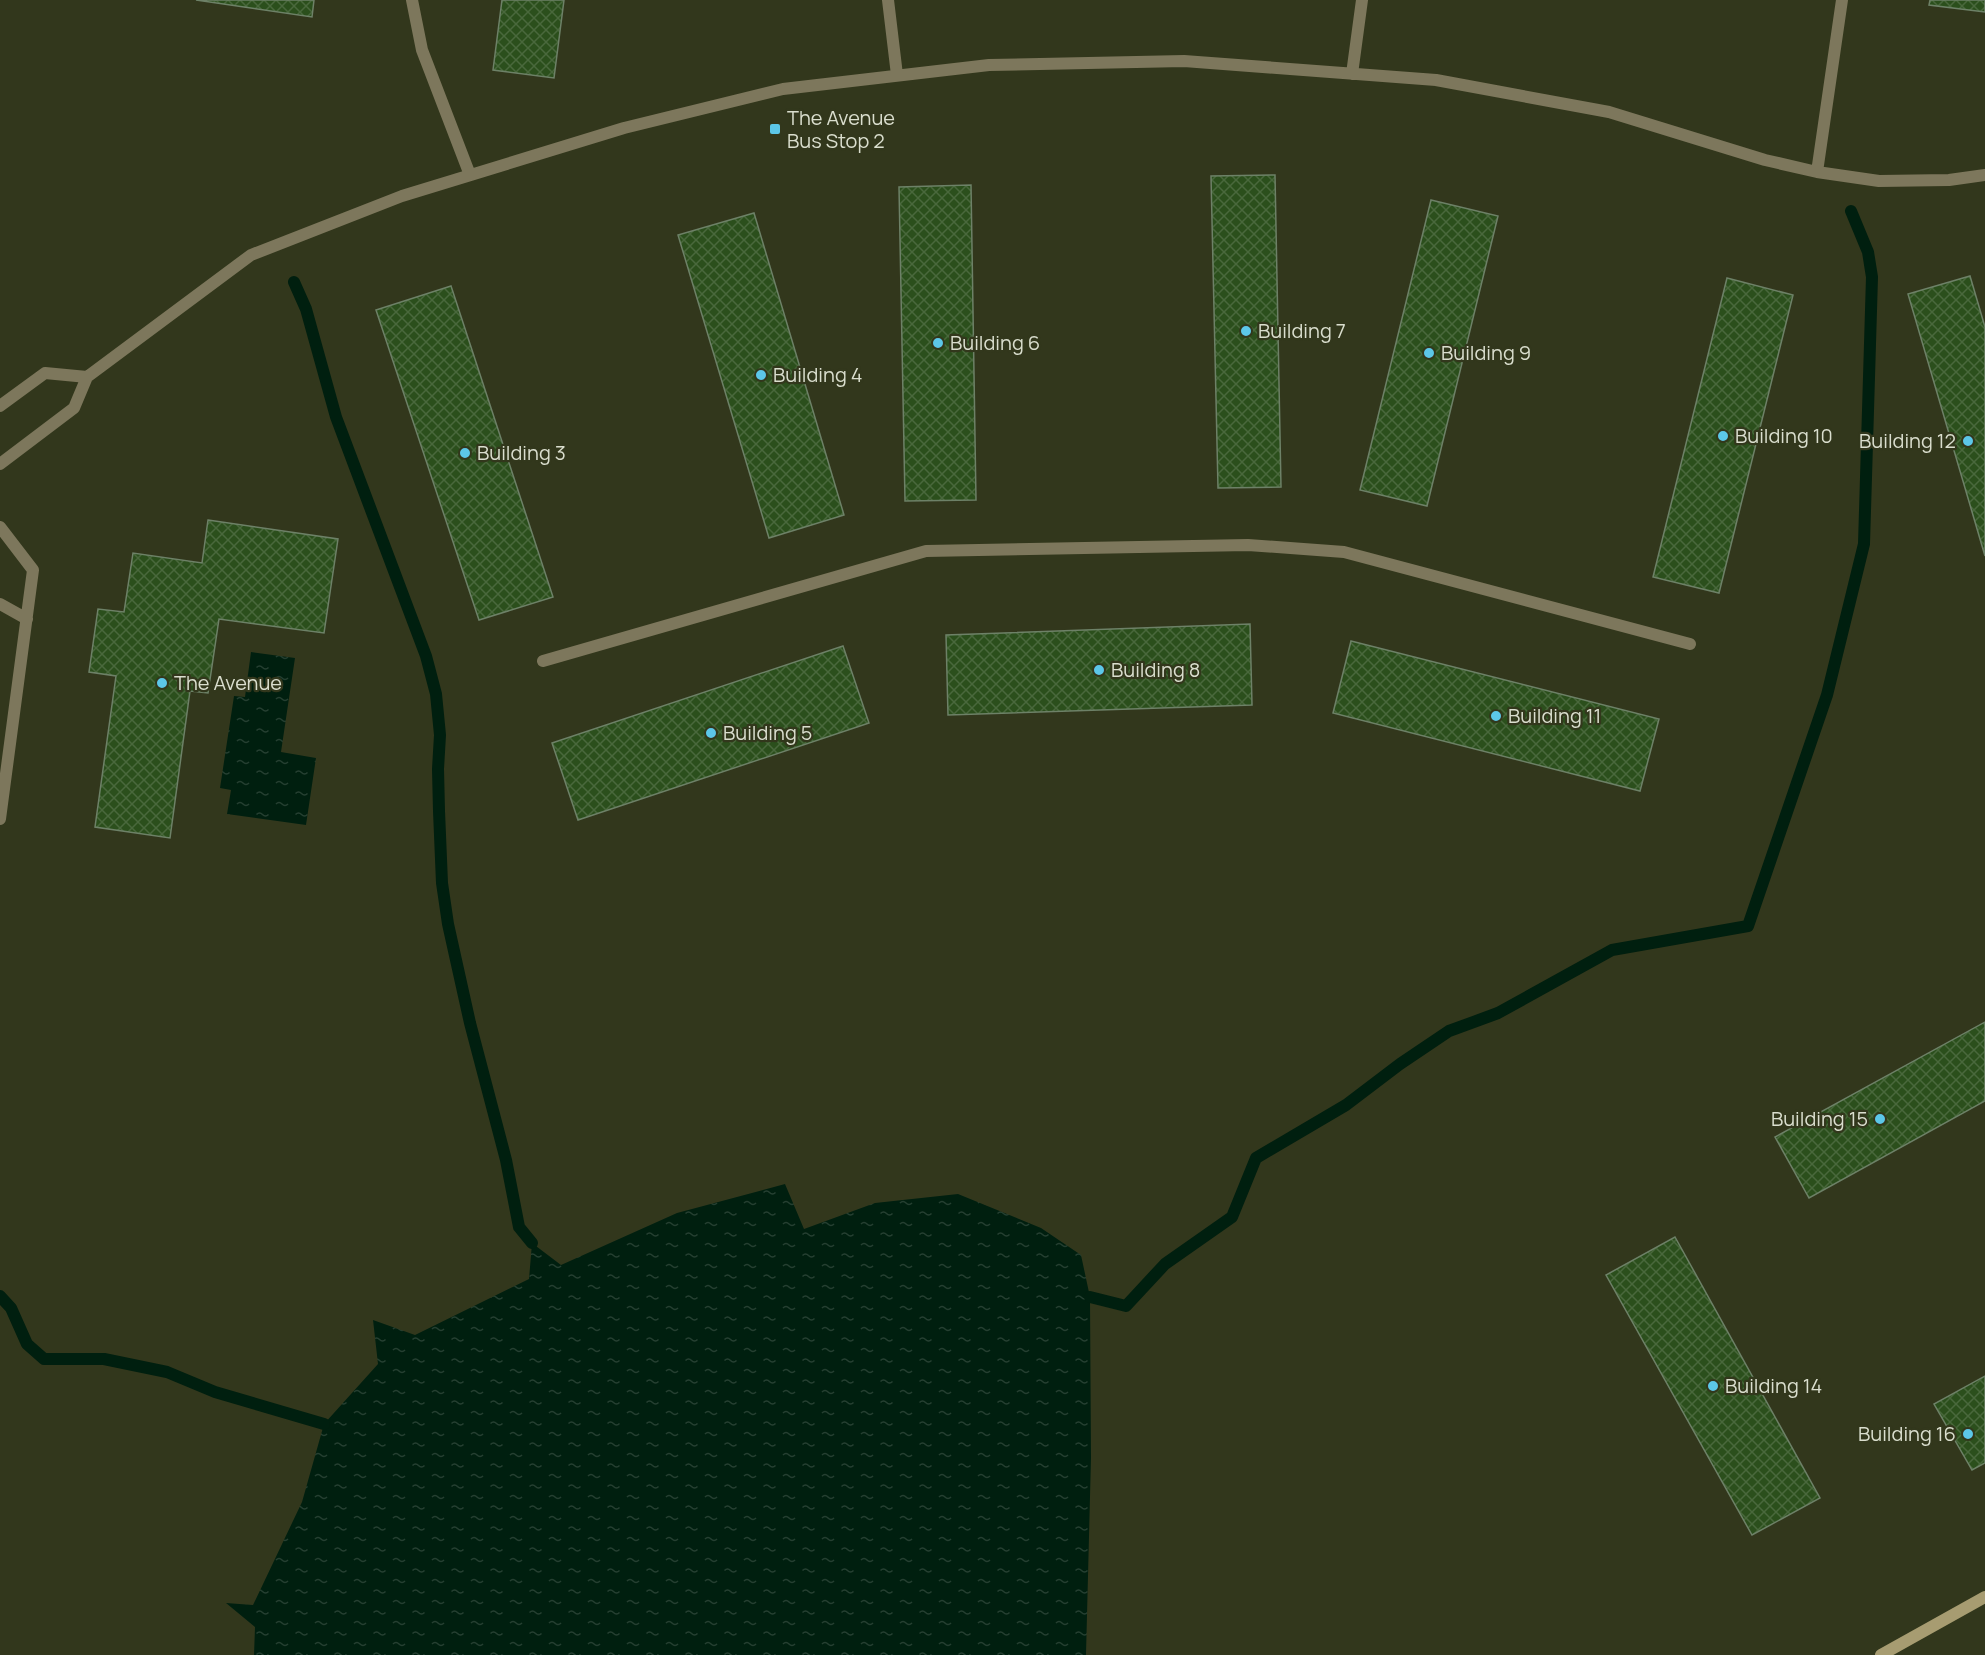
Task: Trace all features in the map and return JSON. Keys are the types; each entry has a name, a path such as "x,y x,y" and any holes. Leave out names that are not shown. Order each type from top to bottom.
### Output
{"main road":[{"path":"1881,1655 1985,1597"}],"lane":[{"path":"412,0 422,50 470,175"},
{"path":"888,0 897,75"},
{"path":"1352,74 1362,0"},
{"path":"1817,172 1842,0"},
{"path":"0,464 74,408 87,377 251,255 402,196 624,128 783,89 989,64 1184,61 1436,80 1609,112 1765,160 1817,172 1879,181 1949,180 1985,175"},
{"path":"0,406 45,373 87,377"},
{"path":"0,527 33,570 0,819"},
{"path":"543,661 926,551 1248,545 1344,552 1690,644"},
{"path":"0,604 27,619"}],"water":[{"path":"251,652 295,658 281,752 316,758 306,825 227,814 231,790 220,788 234,696 245,697"},
{"path":"785,1184 804,1229 875,1203 958,1194 1041,1228 1081,1255 1090,1297 1091,1458 1086,1655 254,1655 255,1627 226,1603 253,1605 302,1502 324,1424 378,1364 373,1320 415,1335 529,1279 532,1243 561,1265 677,1213"}],"building":[{"path":"196,0 314,0 312,17"},
{"path":"502,0 564,0 554,78 493,70"},
{"path":"1930,0 1985,0 1985,12 1929,5"},
{"name":"Building 7","path":"1275,175 1281,487 1218,488 1211,176"},
{"name":"Building 6","path":"971,185 976,500 905,501 899,187"},
{"name":"Building 9","path":"1431,200 1498,216 1427,506 1360,490"},
{"name":"Building 4","path":"754,213 844,515 769,538 678,235"},
{"name":"Building 12","path":"1970,276 1985,327 1985,556 1908,294"},
{"name":"Building 10","path":"1727,278 1793,295 1719,593 1653,577"},
{"name":"Building 3","path":"451,286 553,597 479,620 376,310"},
{"name":"The Avenue","path":"208,520 338,539 324,633 219,619 208,693 190,691 170,838 95,827 116,676 89,672 98,609 124,612 133,553 202,563"},
{"name":"Building 8","path":"1250,624 1252,705 948,715 946,635"},
{"name":"Building 11","path":"1351,641 1659,719 1640,791 1333,713"},
{"name":"Building 5","path":"843,646 869,723 578,820 552,743"},
{"name":"Building 15","path":"1985,1022 1985,1101 1809,1198 1775,1137"},
{"name":"Building 14","path":"1675,1237 1820,1498 1752,1535 1606,1275"},
{"name":"Building 16","path":"1985,1376 1985,1463 1972,1470 1934,1404"}],"waterway":[{"path":"1090,1297 1126,1306 1165,1264 1232,1217 1256,1158 1346,1105 1449,1031 1498,1013 1612,950 1748,926 1827,695 1864,544 1872,277 1868,252 1851,211"},
{"path":"294,282 306,309 336,417 426,656 436,694 440,735 438,769 442,883 448,924 470,1023 506,1160 519,1227 532,1243"},
{"path":"0,1296 11,1308 27,1344 44,1359 104,1359 167,1372 215,1392 324,1424"}],"place":[{"name":"The Avenue Bus Stop 2","path":"775,129"},
{"name":"Building 7","path":"1246,331"},
{"name":"Building 6","path":"938,343"},
{"name":"Building 9","path":"1429,353"},
{"name":"Building 4","path":"761,375"},
{"name":"Building 10","path":"1723,436"},
{"name":"Building 12","path":"1968,441"},
{"name":"Building 3","path":"465,453"},
{"name":"Building 8","path":"1099,670"},
{"name":"The Avenue","path":"162,683"},
{"name":"Building 11","path":"1496,716"},
{"name":"Building 5","path":"711,733"},
{"name":"Building 15","path":"1880,1119"},
{"name":"Building 14","path":"1713,1386"},
{"name":"Building 16","path":"1968,1434"}]}
